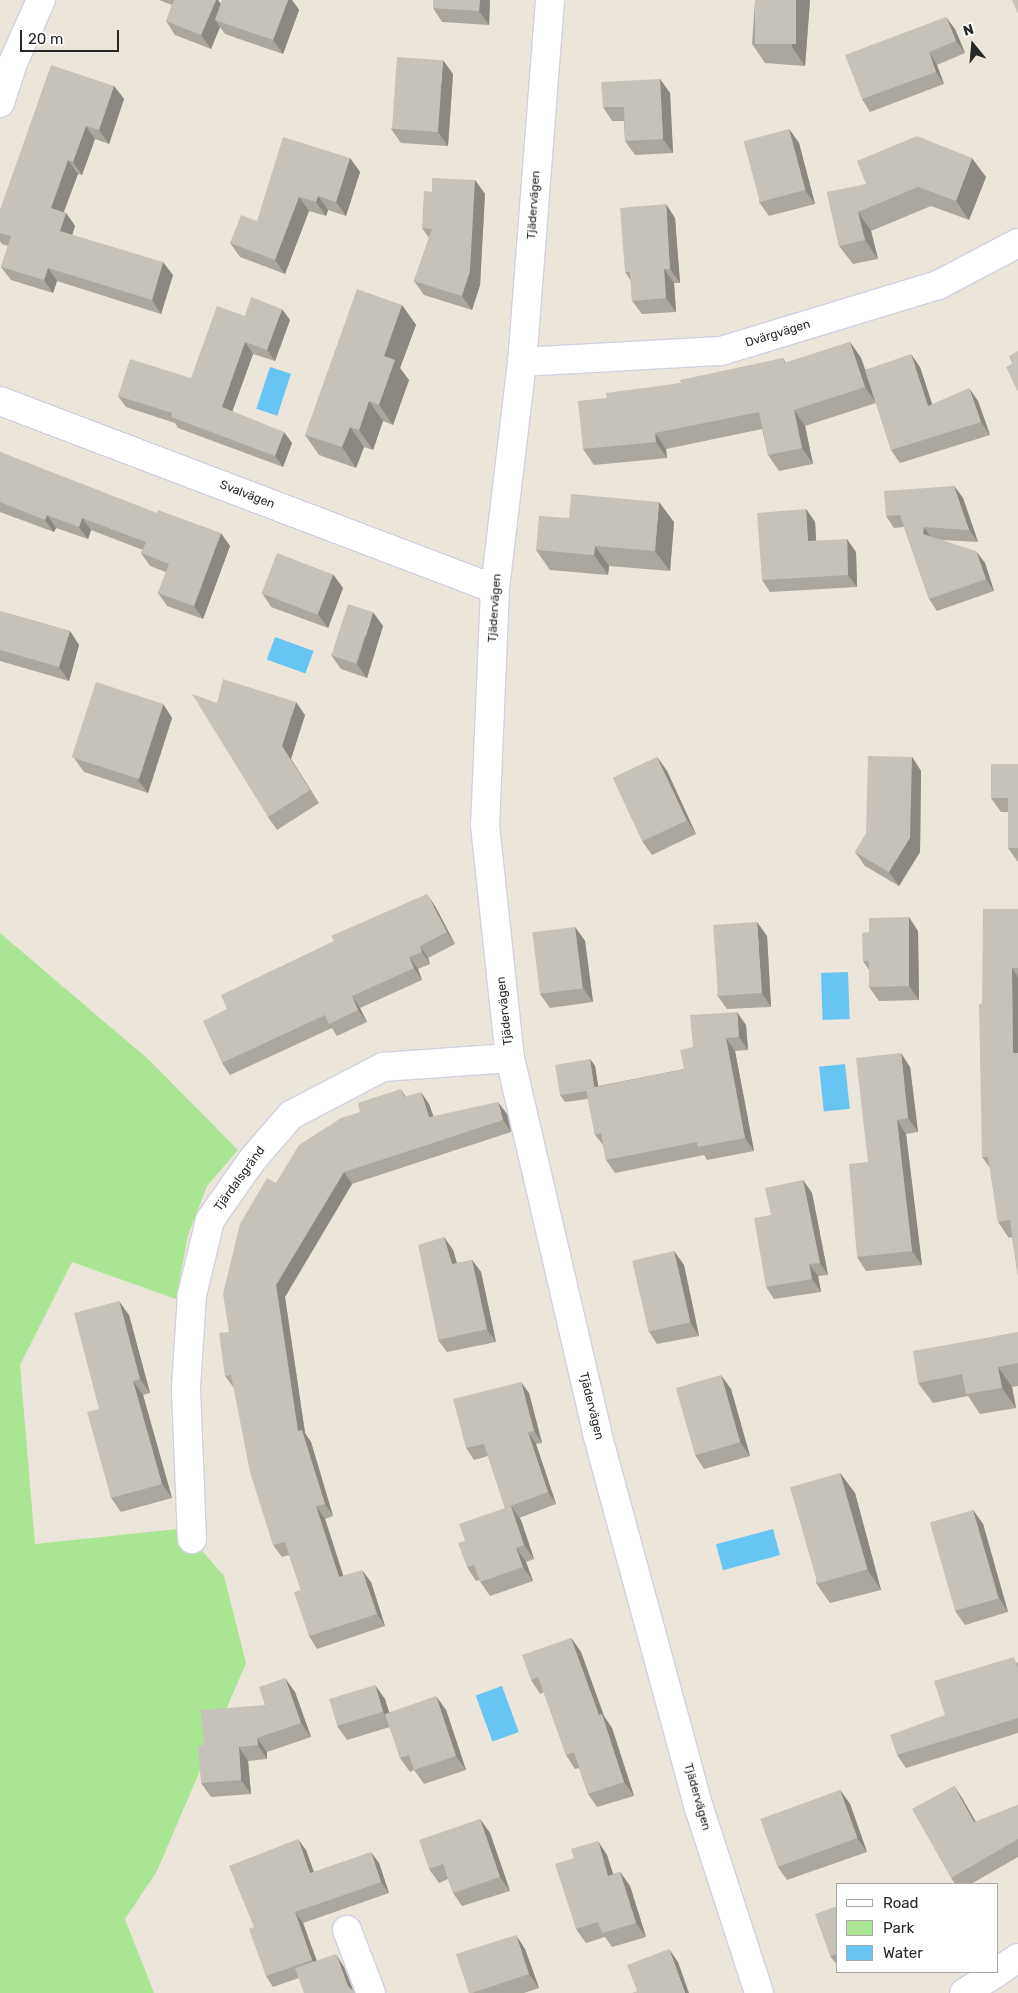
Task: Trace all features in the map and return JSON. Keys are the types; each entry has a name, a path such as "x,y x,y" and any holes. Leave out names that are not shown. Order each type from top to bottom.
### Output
{"street":[{"path":"0,103 12,65 41,0"},
{"name":"Tjädervägen","path":"550,0 522,362 495,589 485,825 510,1058 597,1433 699,1808 759,1993"},
{"name":"Dvärgvägen","path":"522,362 721,351 938,285 1018,243"},
{"name":"Svalvägen","path":"0,401 495,589"},
{"name":"Tjärdalsgränd","path":"192,1539 186,1387 192,1295 210,1220 252,1160 291,1115 383,1067 510,1058"},
{"path":"347,1930 371,1993"},
{"path":"998,1971 1018,1958"},
{"path":"964,1993 995,1973"}],"green space":[{"path":"0,933 148,1059 238,1150 207,1186 188,1235 176,1299 72,1262 20,1365 35,1544 178,1529 192,1539 224,1576 246,1663 157,1871 125,1919 154,1993 0,1993"}],"water":[{"path":"270,367 291,374 277,416 256,409"},
{"path":"275,637 314,651 305,674 267,660"},
{"path":"848,972 850,1019 823,1020 821,973"},
{"path":"845,1064 850,1109 824,1111 819,1067"},
{"path":"773,1529 780,1555 723,1570 716,1544"},
{"path":"502,1686 519,1732 492,1742 476,1696"}],"building":[{"path":"174,0 216,0 201,35 166,21"},
{"path":"222,0 288,0 273,40 215,20"},
{"path":"433,0 480,0 479,11 433,8"},
{"path":"755,0 796,0 796,44 755,44"},
{"path":"1012,0 1018,0 1018,14"},
{"path":"946,17 956,41 929,52 936,72 862,99 845,55"},
{"path":"397,57 443,60 438,132 392,129"},
{"path":"51,65 114,86 99,130 86,126 73,162 68,160 51,208 66,213 60,231 163,262 152,300 48,268 44,280 1,267 11,236 0,233 0,210"},
{"path":"660,79 663,139 625,141 624,107 603,107 601,82"},
{"path":"789,129 805,190 760,202 744,141"},
{"path":"917,136 972,158 956,201 918,187 858,212 865,240 839,246 827,192 866,184 857,161"},
{"path":"283,137 350,158 336,202 318,196 316,202 299,197 275,260 230,243 241,215 257,221"},
{"path":"432,178 475,180 470,271 462,296 414,281 432,229 422,228 424,191 432,192"},
{"path":"666,204 670,269 664,269 666,298 632,301 630,272 625,272 620,208"},
{"path":"357,289 402,305 384,356 395,360 379,405 369,401 359,430 350,427 342,447 305,435"},
{"path":"251,297 282,309 267,350 245,342 222,407 284,432 275,456 171,417 172,413 118,396 130,359 191,378 217,306 245,316"},
{"path":"850,342 865,387 794,410 802,448 768,455 759,412 655,433 656,442 583,449 578,401 607,398 606,393 681,383 680,380 783,358 784,363"},
{"path":"1018,351 1018,392 1006,367 1012,364 1009,356"},
{"path":"911,354 928,406 969,388 981,422 891,450 865,370"},
{"path":"0,452 157,513 158,510 221,533 194,606 158,593 169,564 141,553 146,542 82,518 79,527 47,515 45,520 0,502"},
{"path":"954,486 969,530 924,527 923,534 976,551 986,579 929,599 900,515 886,516 884,491"},
{"path":"571,494 659,502 655,551 595,546 594,555 536,550 539,516 569,518"},
{"path":"806,509 808,541 847,539 848,575 762,580 757,513"},
{"path":"277,553 333,575 318,615 262,593"},
{"path":"348,604 373,612 356,663 331,655"},
{"path":"0,611 70,631 59,667 0,650"},
{"path":"223,679 296,702 282,746 310,790 268,817 192,694 217,703"},
{"path":"96,682 164,704 139,779 72,757"},
{"path":"868,756 912,757 910,838 889,872 855,852 866,834"},
{"path":"657,757 687,820 642,841 613,778"},
{"path":"991,764 1018,764 1018,848 1008,848 1008,798 991,798"},
{"path":"427,894 447,932 420,946 422,952 409,957 414,968 352,996 358,1010 329,1024 325,1015 222,1063 203,1021 227,1009 221,995 334,941 331,936"},
{"path":"983,909 1018,909 1018,968 1012,968 1013,1053 1018,1053 1018,1276 1010,1220 998,1222 988,1157 982,1157 979,1004 982,1004"},
{"path":"909,917 909,986 869,987 869,961 863,961 862,933 869,932 869,918"},
{"path":"757,922 762,993 718,996 713,925"},
{"path":"575,927 583,989 540,994 532,932"},
{"path":"737,1012 739,1037 726,1038 745,1138 698,1147 697,1142 606,1160 601,1133 595,1135 586,1089 684,1069 680,1050 693,1047 690,1015"},
{"path":"901,1053 908,1118 897,1120 912,1251 857,1257 849,1164 868,1162 856,1058"},
{"path":"590,1059 594,1087 586,1089 587,1091 560,1095 555,1065"},
{"path":"401,1089 404,1097 421,1092 429,1117 498,1102 503,1120 344,1172 276,1285 298,1431 302,1430 325,1504 316,1506 339,1577 362,1570 377,1614 309,1636 294,1592 301,1590 285,1542 273,1545 250,1472 231,1375 225,1376 219,1333 229,1332 223,1294 240,1224 267,1178 276,1183 299,1145 341,1118 360,1112 358,1103"},
{"path":"803,1180 820,1263 809,1264 812,1279 766,1287 754,1218 771,1215 765,1188"},
{"path":"444,1237 452,1264 472,1260 487,1329 438,1340 418,1245"},
{"path":"674,1251 690,1322 649,1332 632,1261"},
{"path":"119,1301 140,1379 133,1381 162,1484 111,1498 87,1412 99,1409 74,1313"},
{"path":"1018,1332 1018,1363 998,1367 1002,1388 966,1394 962,1374 918,1383 913,1351"},
{"path":"721,1375 740,1442 695,1455 676,1388"},
{"path":"521,1382 534,1431 528,1432 548,1492 505,1508 484,1444 466,1448 453,1399"},
{"path":"840,1473 868,1569 818,1583 790,1487"},
{"path":"511,1506 524,1545 516,1548 523,1567 480,1582 474,1565 467,1567 458,1543 465,1541 459,1524"},
{"path":"973,1510 998,1598 955,1611 930,1522"},
{"path":"571,1638 599,1715 602,1714 624,1782 588,1794 574,1752 566,1755 538,1677 531,1680 522,1655"},
{"path":"1014,1657 1018,1668 1018,1718 897,1755 890,1735 945,1715 934,1681"},
{"path":"285,1678 301,1723 257,1738 258,1745 239,1747 241,1780 201,1783 198,1746 204,1745 201,1710 265,1705 259,1687"},
{"path":"375,1685 383,1712 337,1726 329,1699"},
{"path":"436,1696 456,1756 414,1770 409,1755 400,1758 385,1714"},
{"path":"954,1786 974,1822 1018,1805 1018,1839 951,1878 912,1809"},
{"path":"840,1790 857,1838 778,1867 760,1819"},
{"path":"480,1819 500,1877 453,1893 443,1864 429,1869 419,1840"},
{"path":"298,1839 310,1873 371,1852 381,1882 295,1912 312,1960 266,1976 249,1929 254,1927 229,1866"},
{"path":"598,1841 608,1876 620,1872 636,1923 602,1933 598,1922 576,1929 555,1864 574,1858 571,1849"},
{"path":"836,1906 836,1954 830,1956 815,1914"},
{"path":"516,1935 529,1974 469,1993 456,1954"},
{"path":"669,1949 685,1993 632,1993 637,1991 627,1965"},
{"path":"336,1954 348,1986 355,1993 304,1993 295,1968"}]}
